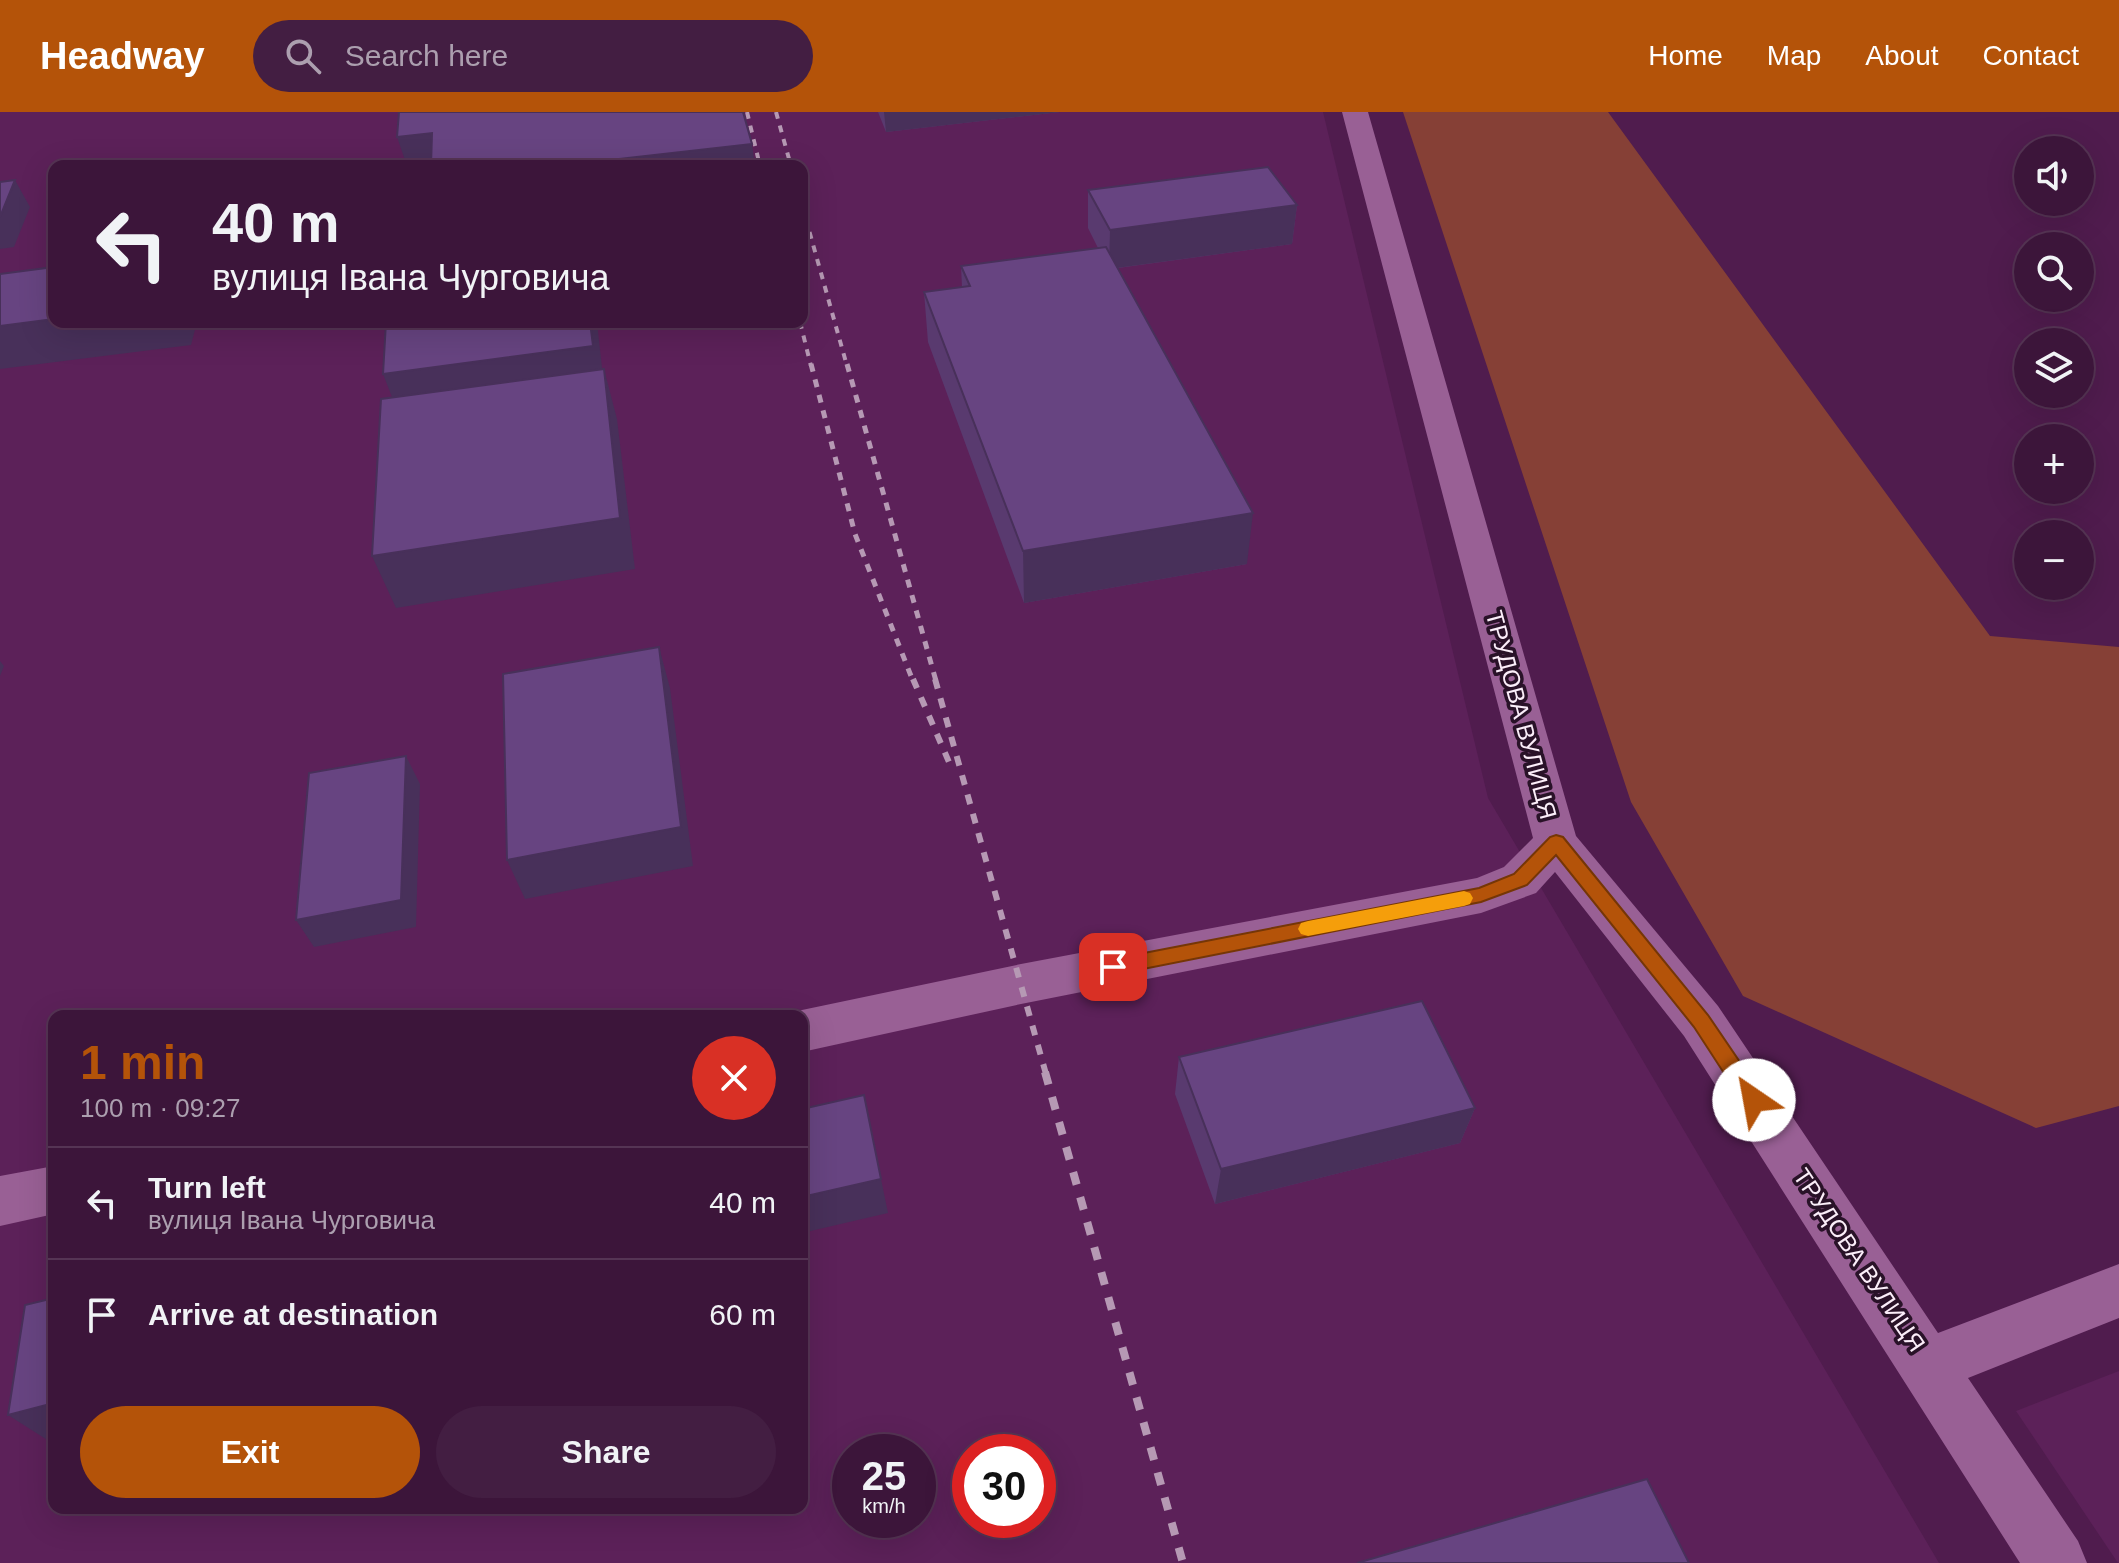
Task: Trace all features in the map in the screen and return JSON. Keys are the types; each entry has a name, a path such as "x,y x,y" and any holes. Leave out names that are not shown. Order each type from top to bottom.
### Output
{"street":[{"name":"ТРУДОВА ВУЛИЦЯ","path":"1355,112 1556,842 1701,1021 2056,1563"},
{"path":"808,1030 1021,984 1481,895 1520,880 1556,842"},
{"path":"0,1201 48,1191"},
{"path":"1929,1365 2119,1291"}],"shaded area":[{"path":"0,112 1323,112 1488,798 1939,1563 0,1563"},
{"path":"1403,112 1608,112 1990,636 2119,647 2119,1106 2036,1128 1743,996 1631,802"},
{"path":"2119,1371 2119,1563 2118,1563 2016,1411"}],"building":[{"path":"399,112 743,112 752,144 610,160 431,160 432,133 397,137"},
{"path":"1268,167 1297,205 1110,230 1088,190"},
{"path":"15,180 0,217 0,182"},
{"path":"1106,247 1253,513 1023,551 924,292 970,286 961,266"},
{"path":"48,268 48,320 0,326 0,274"},
{"path":"386,328 591,328 593,346 383,374"},
{"path":"604,369 620,518 372,556 381,399"},
{"path":"659,647 681,827 507,860 503,674"},
{"path":"406,756 401,900 296,920 309,773"},
{"path":"1422,1001 1475,1108 1221,1169 1179,1057"},
{"path":"864,1095 881,1179 808,1196 808,1108"},
{"path":"48,1299 48,1405 8,1415 25,1305"},
{"path":"1647,1479 1689,1563 1357,1563"}],"railway":[{"path":"747,112 759,160"},
{"path":"776,112 789,160"},
{"path":"808,226 847,366"},
{"path":"802,328 811,366"},
{"path":"811,364 855,534 913,681"},
{"path":"847,364 936,681"},
{"path":"913,679 952,769"},
{"path":"935,679 1046,1074"},
{"path":"1045,1072 1183,1563"}],"slow traffic":[{"path":"1308,929 1464,898"}],"route":[{"path":"1113,967 1481,895 1520,880 1556,842 1701,1021 1754,1100"}]}
